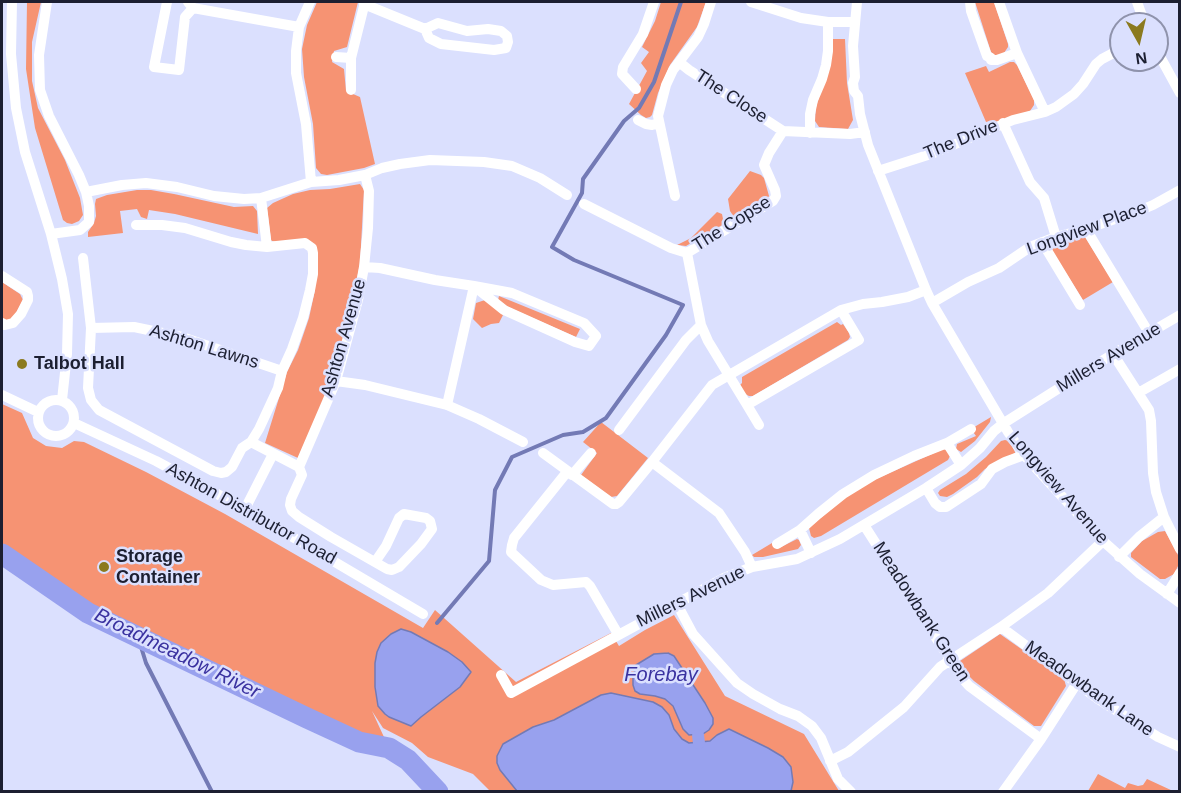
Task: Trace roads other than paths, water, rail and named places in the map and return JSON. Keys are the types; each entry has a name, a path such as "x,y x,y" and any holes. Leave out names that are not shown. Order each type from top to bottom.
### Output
{"street":[{"path":"12,2 6,55 25,152 51,234 68,315 62,400"},
{"path":"47,2 39,55 40,90 49,116 86,192 89,206 88,222 80,230 51,234"},
{"path":"167,2 154,67 179,69 185,17 191,5 299,27"},
{"path":"310,2 299,27 296,74 306,124 311,183"},
{"path":"636,89 622,74 623,68 643,34 654,2"},
{"name":"The Close","path":"675,196 658,116 666,85 673,70 698,38 711,2"},
{"path":"751,2 801,18 828,22 854,22"},
{"path":"857,2 854,22 855,77 853,83 865,132 878,171"},
{"path":"970,2 987,56 991,60 997,60 1017,53"},
{"path":"999,2 1017,53 1046,112"},
{"path":"351,90 351,58 364,3 425,29 429,38 441,44 494,50 506,48 508,42 507,36 501,31 488,29 467,31 438,23 425,29"},
{"path":"810,133 813,100 826,65 828,22"},
{"name":"The Drive","path":"878,171 934,153 1003,123 1046,112 1074,94 1096,64 1109,55"},
{"path":"336,57 351,58"},
{"name":"The Close","path":"679,62 783,131"},
{"path":"1168,72 1179,93"},
{"path":"638,120 652,125 659,123"},
{"path":"1003,123 1030,182 1044,198 1056,237"},
{"path":"783,131 850,134 865,132"},
{"name":"The Copse","path":"584,204 671,248 687,253 773,201 776,190 764,165 783,131"},
{"path":"86,192 146,183 177,187 214,196 261,198 311,183 339,180 400,164 430,160 484,162 512,166 540,178 567,195"},
{"name":"Longview Avenue","path":"878,171 932,303 1008,432 1024,454 1103,541 1119,557 1179,603"},
{"name":"Ashton Avenue","path":"364,175 369,191 368,228 358,300 336,381 299,467 302,475 290,505 299,517 375,562"},
{"name":"Longview Place","path":"932,303 982,274 999,268 1030,247 1147,208 1179,190"},
{"path":"261,198 267,247"},
{"path":"82,258 91,328 88,388 91,400 99,410 213,471 226,472 232,467 242,448 251,442 278,388 282,371 303,318 313,274 312,248 305,243 267,247 231,242 185,228 136,225"},
{"path":"1086,229 1149,333"},
{"path":"1042,242 1080,305"},
{"name":"The Copse","path":"687,253 700,325"},
{"path":"364,267 512,292 584,323 596,336 590,346 575,342 504,310 474,286"},
{"path":"2,276 27,292 28,300 13,323 5,325 2,323"},
{"path":"447,405 474,286"},
{"path":"543,453 616,504 712,385 842,310 863,304 908,297 926,290"},
{"path":"747,405 859,340 842,310"},
{"name":"Millers Avenue","path":"501,675 511,693 724,578 752,567 797,559 840,539 961,465 1004,423 1179,315"},
{"path":"619,430 686,340 700,325 759,425"},
{"name":"Ashton Lawns","path":"91,328 134,327 182,337 282,371"},
{"path":"1113,354 1149,410 1156,492 1164,517 1179,549"},
{"path":"1138,393 1179,369"},
{"path":"336,381 365,385 447,405 523,442"},
{"path":"2,395 38,412"},
{"path":"50,400 62,400 71,407 75,417 74,423 62,436 50,436 38,424 38,412 50,400"},
{"name":"Ashton Distributor Road","path":"74,423 156,460 245,508 423,614"},
{"path":"777,544 800,530 843,494 874,475 947,443 971,429"},
{"path":"251,442 299,467"},
{"path":"947,443 961,465"},
{"path":"591,453 570,473 514,538 512,552 541,580 553,585 586,582 618,634"},
{"path":"245,508 273,454"},
{"path":"926,488 935,503 940,507 946,507 981,484 992,469 1024,454"},
{"path":"652,462 719,513 745,552 752,567"},
{"path":"404,514 426,518 430,521 432,529 429,535 399,567 392,570 387,569 375,562 386,546 399,518 404,514"},
{"path":"1119,557 1164,517"},
{"name":"Meadowbank Green","path":"864,525 969,686 1041,738"},
{"path":"800,530 811,553"},
{"path":"830,761 848,752 904,706 939,667 1048,593 1103,541"},
{"path":"1167,594 1179,573"},
{"path":"677,604 693,634 737,683 812,726 821,738 838,779 851,792"},
{"name":"Meadowbank Lane","path":"1001,627 1098,699 1179,747"},
{"path":"1003,792 1077,683"}],"water":[{"path":"401,629 448,652 471,672 460,687 411,726 385,714 378,706 375,687 375,663 381,643"},
{"name":"Forebay","path":"668,653 674,656 713,718 713,724 703,734 689,735 683,729 673,706 665,699 635,691 633,677 636,665 654,654"},
{"path":"611,693 653,702 662,707 669,715 674,729 682,739 689,743 710,741 729,729 768,748 783,757 791,767 793,782 791,791 517,791 497,763 497,756 503,744 533,727 554,720 601,695"}],"waterway":[{"path":"437,623 489,561 495,490 512,457 563,435 583,432 606,418 666,335 683,305 574,260 552,247 582,193 583,179 624,121 639,108 654,82 681,2"},
{"name":"Broadmeadow River","path":"2,554 88,613 359,742 389,748 408,760 438,792"},
{"path":"138,637 146,663 212,792"},
{"path":"698,735 699,743"}],"place":[{"name":"Talbot Hall","path":"22,364"},
{"name":"Storage Container","path":"104,567"}]}
